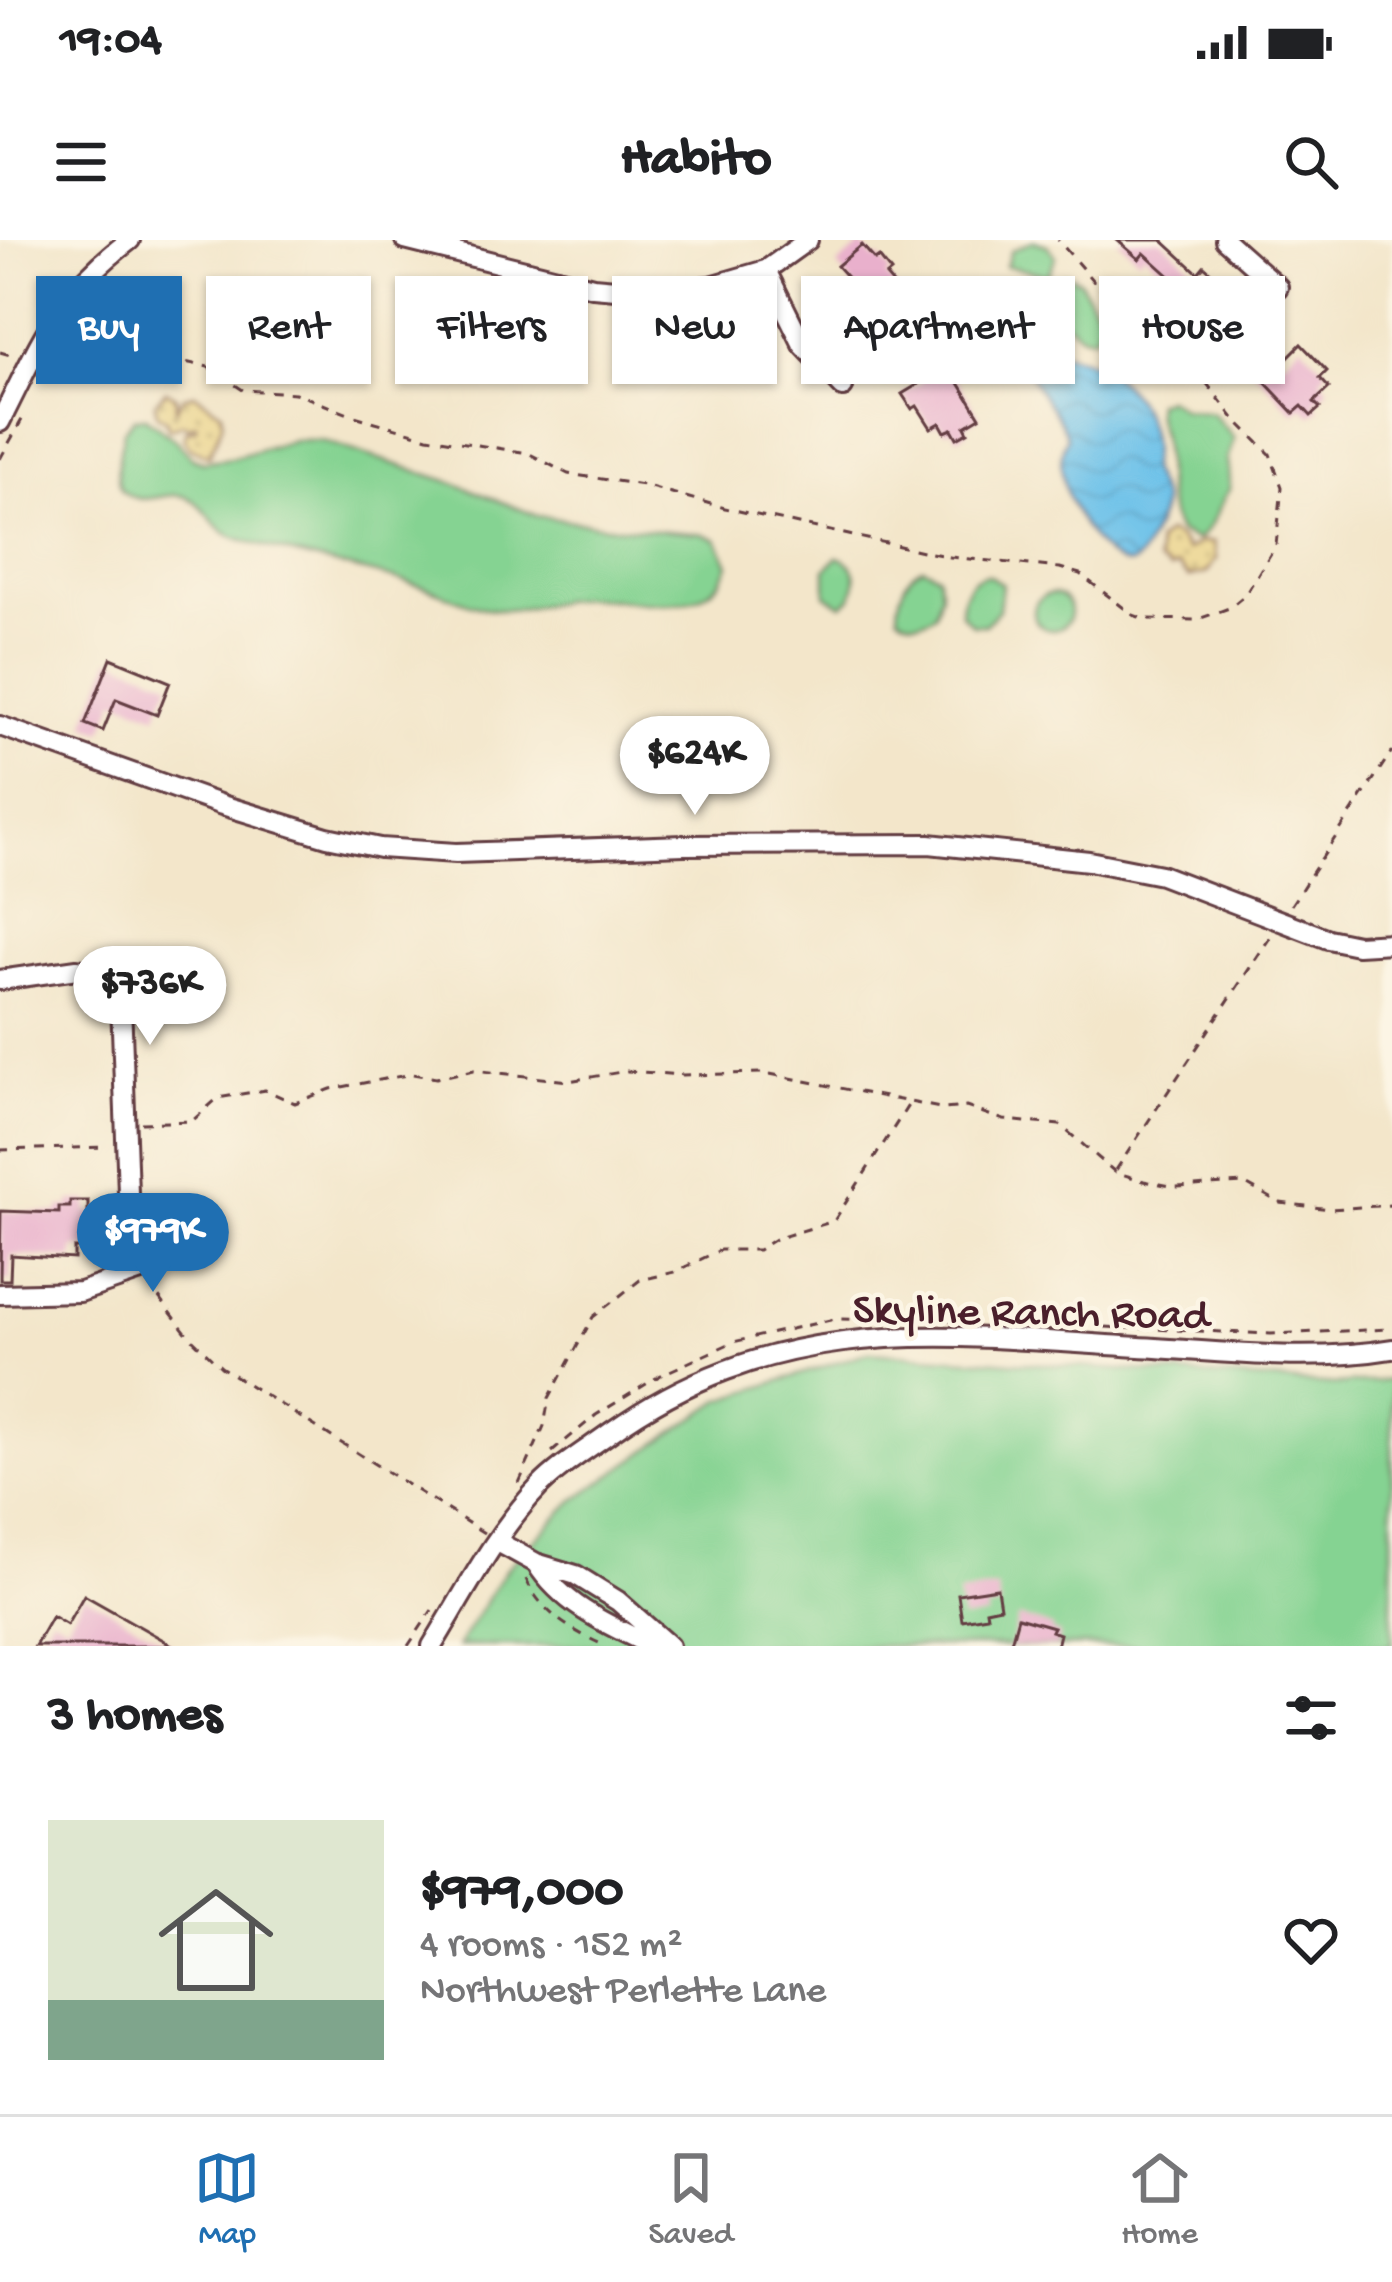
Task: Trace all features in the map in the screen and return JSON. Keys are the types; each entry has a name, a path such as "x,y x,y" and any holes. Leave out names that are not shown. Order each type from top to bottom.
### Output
{"street":[{"path":"0,422 42,334 64,301 91,270 130,240"},
{"path":"405,240 593,286 650,292 711,286 766,270 808,240"},
{"path":"1226,240 1266,276"},
{"path":"766,270 803,346 843,387"},
{"path":"0,726 222,805 380,848 456,853 684,845 929,844 1089,861 1161,875 1328,939 1357,945 1392,943"},
{"path":"0,980 77,969 147,980"},
{"path":"0,1294 80,1292 141,1271 129,1220 120,975"},
{"name":"Skyline Ranch Road","path":"432,1646 496,1540 540,1486 640,1412 709,1376 811,1344 931,1335 1226,1352 1353,1355 1392,1349"},
{"path":"496,1540 604,1592 669,1646"},
{"path":"536,1563 560,1594 596,1619 652,1646"}],"path":[{"path":"0,352 88,372 138,375 148,368 185,362 208,367 242,390 295,393 351,415 428,436 528,454 568,474 644,485 725,508 950,557 1060,568 1080,574 1145,619 1196,620 1228,608 1245,595 1276,545 1282,487 1270,454 1233,417 1180,349 1118,309 1058,240"},
{"path":"1115,1172 1392,751"},
{"path":"125,1124 191,1121 218,1098 265,1090 295,1102 331,1089 412,1074 436,1078 474,1070 568,1081 627,1071 765,1073 945,1109 966,1107 1004,1120 1060,1125 1115,1172 1176,1186 1244,1183 1280,1203 1331,1209 1392,1205"},
{"path":"517,1487 544,1426 549,1398 593,1317 640,1280 675,1272 720,1250 758,1250 775,1239 834,1221 910,1102"},
{"path":"0,1150 127,1146"},
{"path":"141,1271 164,1308 221,1367 496,1540"}],"green space":[{"path":"1033,241 1047,245 1056,256 1048,275 1006,266 1011,251"},
{"path":"1075,278 1099,315 1094,337 1075,330"},
{"path":"1167,398 1183,409 1212,413 1234,438 1227,460 1230,488 1207,530 1196,540 1178,532 1169,509 1155,412 1156,402"},
{"path":"145,417 203,462 294,440 320,440 538,516 703,534 717,540 729,564 718,583 686,601 582,598 513,610 482,607 421,586 234,537 186,497 132,497 120,487 120,453 124,430 135,418"},
{"path":"838,557 849,563 856,578 852,597 842,605 826,595 826,569"},
{"path":"923,567 938,575 941,592 935,614 921,621 907,620 898,615 901,593 912,574"},
{"path":"988,575 1002,584 999,610 985,625 973,625 961,614 964,594 975,579"},
{"path":"1052,594 1065,599 1070,612 1065,625 1052,630 1039,625 1034,612 1039,599"},
{"path":"869,1352 1338,1385 1392,1380 1392,1646 458,1646 506,1569 573,1501 721,1400"}],"sand":[{"path":"166,391 176,397 176,409 183,397 195,394 222,412 223,422 209,456 190,448 184,439 185,431 196,429 196,424 169,429 157,415 155,403"},
{"path":"1167,533 1187,550 1200,542 1213,543 1216,559 1207,573 1189,577 1178,566 1170,569 1158,561 1157,542"}],"water":[{"path":"1075,357 1099,367 1099,384 1123,384 1141,409 1149,427 1150,467 1162,507 1137,560 1127,564 1113,559 1084,527 1064,481 1061,458 1067,438 1036,384 1075,384"}],"building":[{"path":"1117,240 1162,240 1198,273 1204,266 1215,276 1170,276 1144,253 1139,259"},
{"path":"862,245 891,272 846,276 837,266"},
{"path":"1301,344 1327,371 1320,378 1329,388 1314,402 1320,408 1311,416 1302,406 1294,413 1267,384 1285,384 1285,360"},
{"path":"919,384 960,384 980,417 957,438 940,423 931,428 917,406 912,409 902,394"},
{"path":"111,658 170,682 157,715 116,699 103,731 85,724"},
{"path":"70,1201 88,1201 88,1212 103,1212 103,1239 96,1239 95,1248 74,1248 74,1259 11,1255 10,1280 0,1280 1,1211 59,1213 59,1207 70,1207"},
{"path":"997,1588 1000,1607 986,1610 987,1616 962,1620 958,1594"},
{"path":"84,1595 174,1646 35,1646 52,1616 67,1625"},
{"path":"1018,1617 1053,1627 1051,1631 1060,1634 1057,1646 1010,1646"}]}
